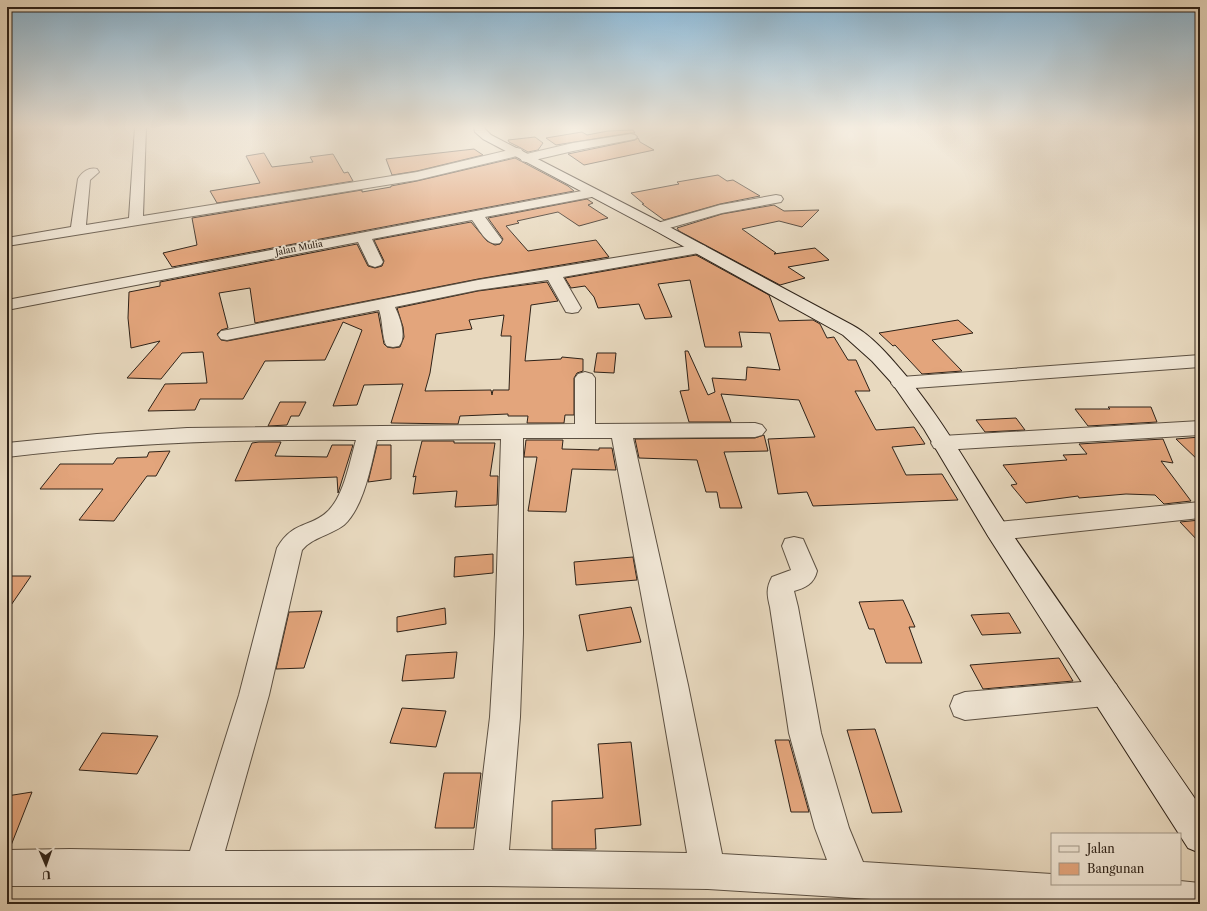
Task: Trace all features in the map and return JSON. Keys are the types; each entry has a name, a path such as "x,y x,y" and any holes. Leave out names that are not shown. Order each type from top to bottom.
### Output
{"street":[{"path":"136,220 138,170"},
{"path":"7,242 449,170"},
{"path":"549,170 700,249 857,336 887,365 918,406 998,531 1200,836"},
{"path":"78,230 84,179 93,172"},
{"name":"Jalan Mulia","path":"7,305 592,193"},
{"path":"659,227 720,209 776,199"},
{"path":"476,215 495,240"},
{"path":"363,236 375,262"},
{"path":"228,335 478,285 700,249"},
{"path":"553,274 572,308"},
{"path":"384,304 389,312 393,342"},
{"path":"901,383 1200,361"},
{"path":"585,378 585,431"},
{"path":"942,443 1200,428"},
{"path":"7,450 109,440 193,435 755,430"},
{"path":"490,868 506,710 509,634 512,431"},
{"path":"621,431 672,678 708,871"},
{"path":"202,869 254,695 290,548 298,537 328,523 336,518 343,510 348,500 368,433"},
{"path":"998,531 1200,510"},
{"path":"794,546 804,571 803,575 796,580 781,584 780,594 784,607 805,733 832,828 852,880"},
{"path":"965,706 1106,693"},
{"path":"7,868 490,868 708,871 1200,901"}],"building":[{"path":"253,170 342,170 344,173 348,172 353,181 217,203 210,191 260,183"},
{"path":"390,170 423,170 417,171 392,175"},
{"path":"466,170 537,170 568,186 574,191 172,267 163,253 197,245 192,218 362,190 362,192"},
{"path":"718,175 727,181 733,180 760,196 720,204 664,220 642,204 644,204 631,193 679,184 677,182"},
{"path":"587,199 593,203 588,205 608,218 579,226 558,212 517,221 519,223 506,226 528,251 596,240 609,257 478,279 255,323 250,288 219,293 228,328 221,330 217,334 221,340 227,341 378,312 384,344 387,347 400,347 404,337 403,327 397,308 478,291 547,282 558,301 531,305 525,361 561,359 562,357 583,359 583,371 577,373 574,378 574,415 565,415 564,423 527,423 528,416 508,416 508,414 460,416 458,424 391,423 403,384 364,385 357,405 333,406 362,330 343,322 325,360 265,361 243,399 200,399 195,410 148,411 165,384 207,383 203,352 182,353 161,379 127,378 160,341 131,348 128,318 129,292 160,286 160,282 357,244 368,266 375,268 382,266 384,261 374,240 471,222 487,241 495,245 500,244 503,239 488,218","holes":["504,315 501,336 511,336 509,390 493,390 492,395 491,390 425,391 430,373 436,334 472,329 469,320"]},
{"path":"774,205 784,211 819,210 802,227 779,221 742,229 776,253 774,254 815,248 829,260 788,267 805,278 780,285 679,231 677,228 722,214"},
{"path":"696,255 769,295 779,321 813,320 820,324 827,338 834,337 848,360 856,360 870,391 855,391 876,430 914,427 925,444 892,447 906,475 942,474 958,500 813,506 807,492 778,494 768,439 815,437 799,400 721,394 731,422 689,422 680,391 689,390 685,351 688,351 708,395 715,392 712,378 746,380 747,367 780,370 770,333 739,332 742,347 705,347 690,280 658,284 672,317 645,319 639,304 598,308 594,297 585,286 571,288 565,278"},
{"path":"958,320 973,333 932,340 962,371 922,374 895,345 893,346 879,333"},
{"path":"597,353 616,353 614,373 594,372"},
{"path":"280,402 306,402 299,416 291,416 287,425 268,426"},
{"path":"1108,407 1151,407 1157,422 1088,426 1075,409 1110,409"},
{"path":"1016,418 1025,430 985,432 976,420"},
{"path":"764,435 768,451 724,452 742,508 720,508 717,492 706,492 697,460 639,458 635,439 755,438"},
{"path":"1200,437 1200,462 1176,439"},
{"path":"1163,439 1173,463 1161,461 1191,501 1164,504 1155,495 1126,494 1079,498 1078,496 1026,503 1011,485 1017,484 1003,465 1067,460 1063,455 1087,454 1079,444"},
{"path":"526,440 563,440 562,449 599,450 599,448 612,448 616,470 572,469 566,512 528,511 537,457 524,457"},
{"path":"422,441 495,443 490,476 498,476 497,505 455,507 457,491 413,494 416,476 413,477"},
{"path":"281,442 275,456 327,457 332,445 353,445 338,493 337,477 235,481 252,443"},
{"path":"377,445 391,445 391,479 368,482"},
{"path":"170,451 156,476 147,476 114,521 79,520 103,489 40,489 60,464 113,464 117,458 147,457 149,452"},
{"path":"1200,520 1200,543 1180,522"},
{"path":"493,554 493,573 454,577 455,557"},
{"path":"633,557 637,580 576,585 574,562"},
{"path":"7,576 31,576 7,611"},
{"path":"903,600 915,627 909,627 922,663 886,663 874,629 869,629 859,602"},
{"path":"631,607 641,642 587,651 579,615"},
{"path":"445,608 446,624 397,632 397,617"},
{"path":"322,611 304,668 276,669 289,612"},
{"path":"1009,613 1021,633 982,635 971,615"},
{"path":"457,652 454,678 402,681 406,655"},
{"path":"1059,658 1073,681 983,689 970,665"},
{"path":"402,708 446,711 436,747 390,743"},
{"path":"875,729 902,812 872,813 847,730"},
{"path":"102,733 158,736 137,774 79,770"},
{"path":"775,740 789,740 809,812 791,812"},
{"path":"631,742 641,825 595,829 596,849 552,849 552,801 603,798 598,744"},
{"path":"444,773 481,773 474,828 435,828"},
{"path":"32,792 10,848 7,848 7,796"}]}
